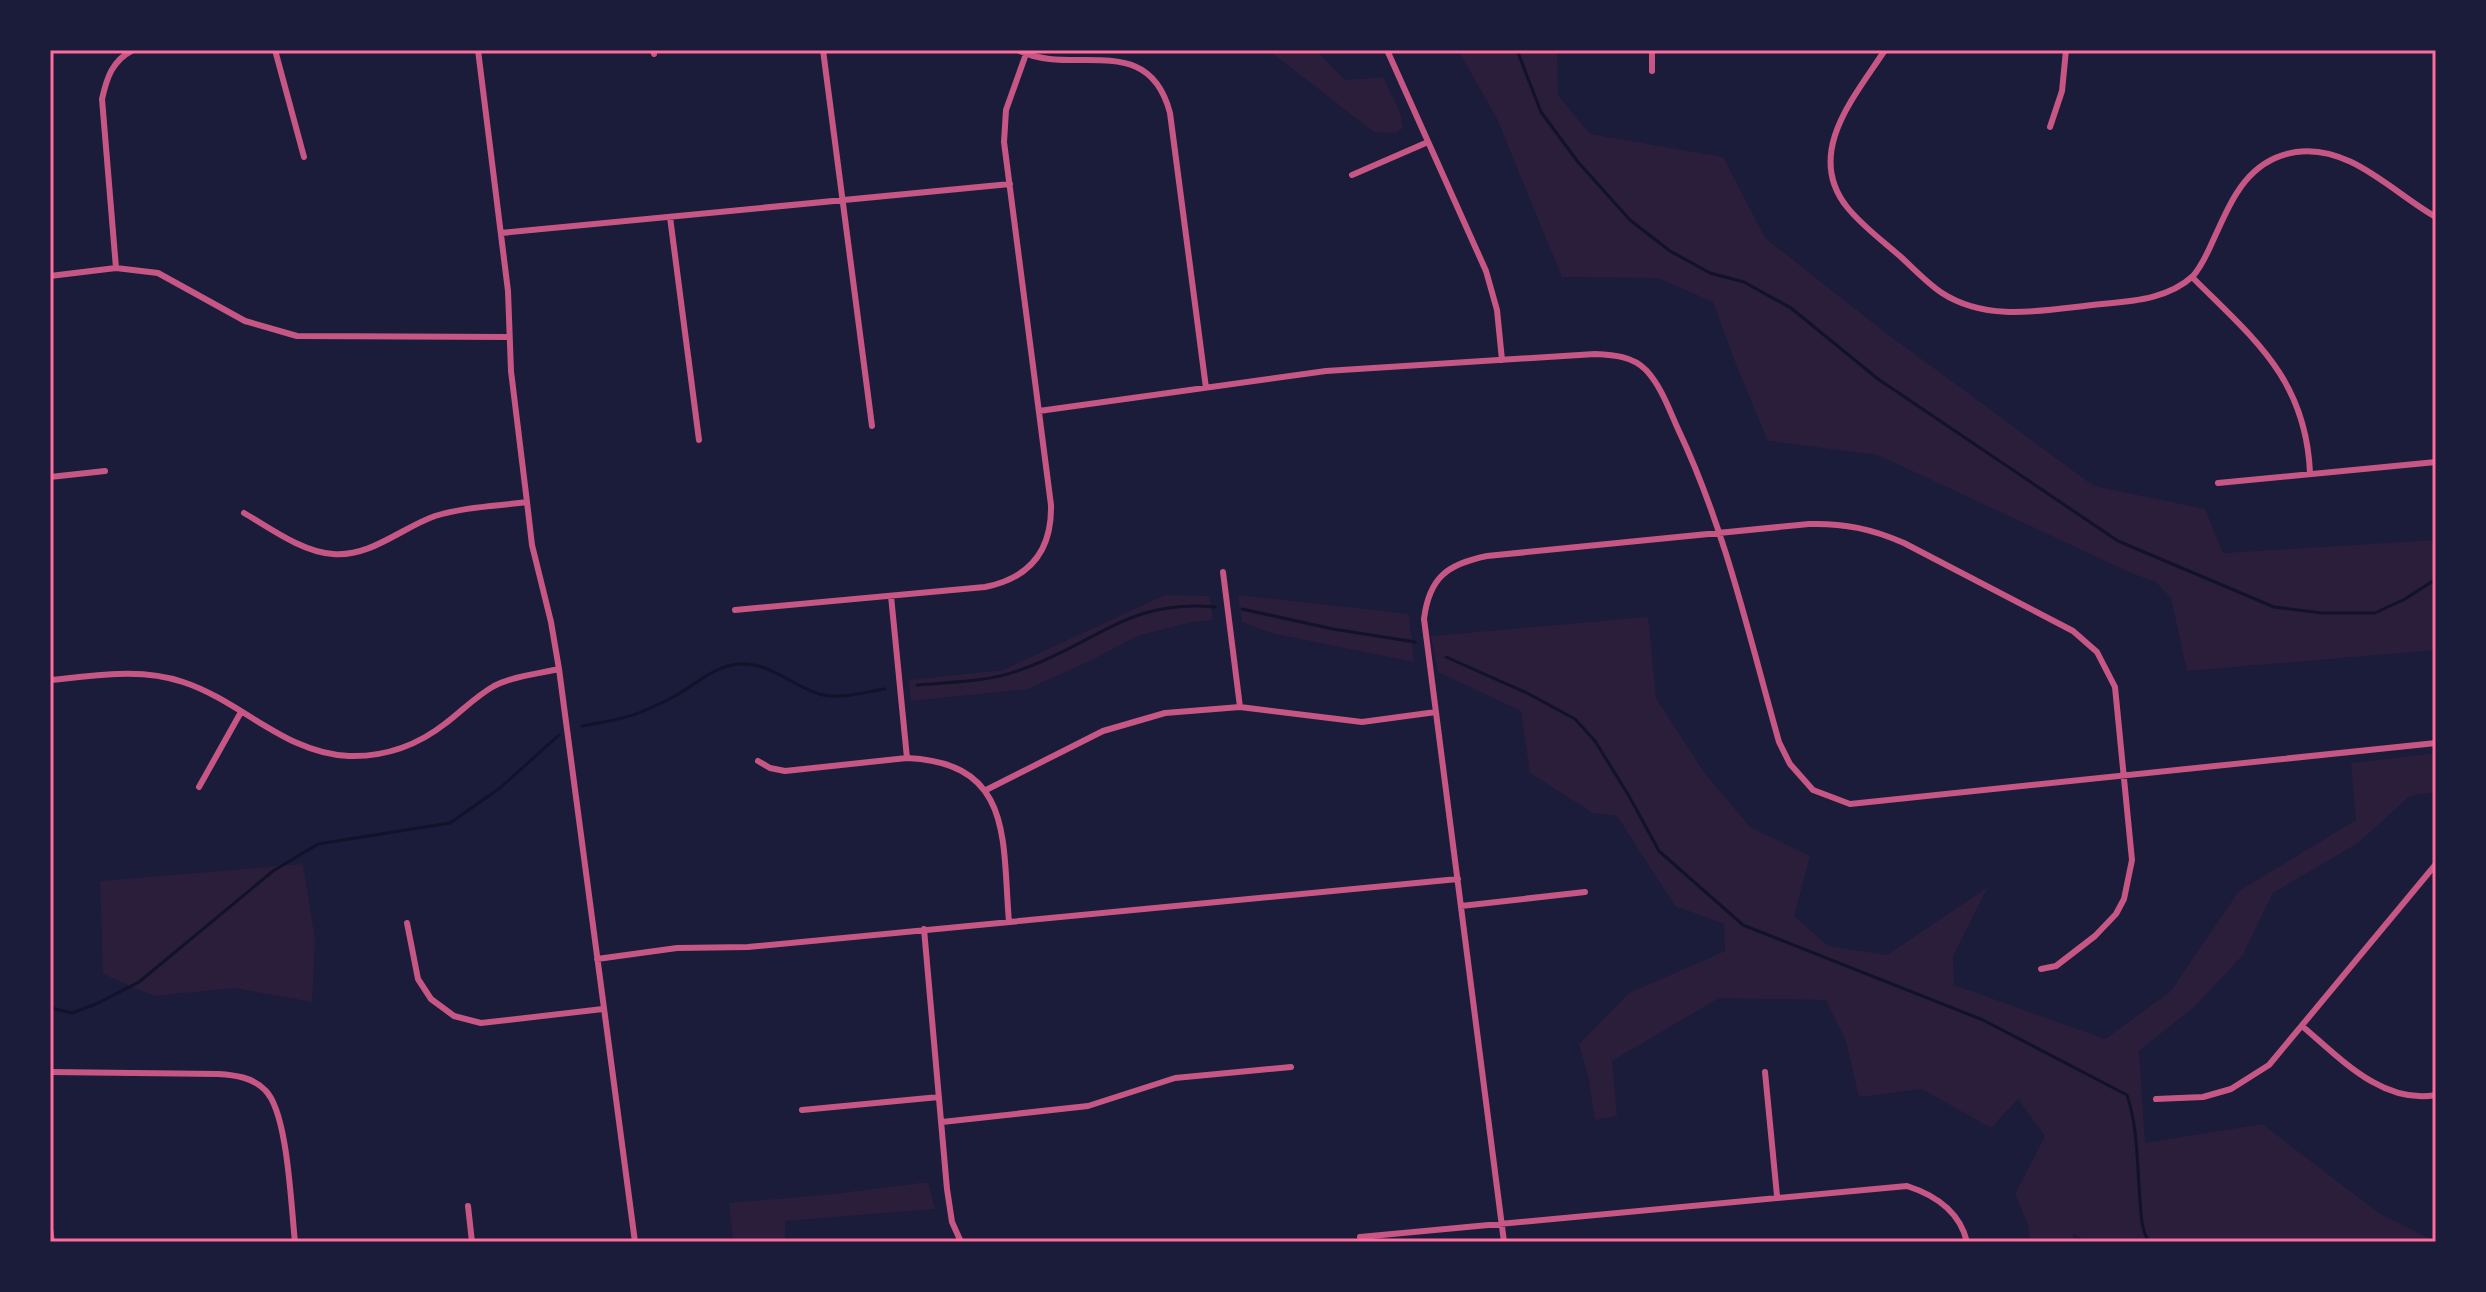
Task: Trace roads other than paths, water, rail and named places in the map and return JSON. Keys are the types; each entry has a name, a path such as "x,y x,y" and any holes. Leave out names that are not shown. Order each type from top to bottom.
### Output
{"street":[{"path":"116,268 102,99 108,76 120,57 133,50"},
{"path":"275,50 304,157"},
{"path":"478,50 508,291 511,371 532,545 559,669 635,1242"},
{"path":"823,50 872,426"},
{"path":"1018,50 1026,54 1126,63 1146,72 1161,89 1170,113 1206,388"},
{"path":"1387,50 1486,271 1497,310 1502,360"},
{"path":"1652,50 1652,71"},
{"path":"1885,50 1839,123 1830,152 1831,176 1849,210 1939,291 1973,307 2002,313 2016,312 2137,301 2171,290 2192,277 2206,258 2240,185 2258,167 2284,154 2300,151 2329,153 2364,169 2436,217"},
{"path":"2050,127 2062,91 2066,50"},
{"path":"735,610 1000,584 1014,579 1032,564 1046,542 1051,518 1003,124 1009,97 1026,54"},
{"path":"1352,175 1428,142"},
{"path":"501,233 1010,184"},
{"path":"670,217 699,440"},
{"path":"50,276 116,268 158,273 245,321 297,336 509,337"},
{"path":"2192,277 2258,343 2283,375 2304,426 2310,473"},
{"path":"1039,411 1315,372 1502,360 1624,357 1644,368 1661,393 1695,463 1720,534 1779,742 1790,764 1813,790 1850,804 2436,743"},
{"path":"2218,483 2436,462"},
{"path":"50,477 105,471"},
{"path":"244,513 306,547 344,555 370,548 437,516 527,502"},
{"path":"1504,1242 1424,619 1430,593 1445,572 1457,564 1487,556 1833,524 1876,531 2073,631 2097,652 2111,676 2118,703 2132,860 2124,899 2116,914 2095,936 2056,966 2041,969"},
{"path":"1223,572 1240,707"},
{"path":"891,596 907,758"},
{"path":"50,680 132,673 163,676 199,688 281,735 315,750 350,756 384,753 423,739 494,687 516,678 559,669"},
{"path":"986,790 1103,731 1165,713 1240,707 1362,722 1436,712"},
{"path":"199,787 241,712"},
{"path":"758,761 785,771 907,758 926,759 966,772 986,790 994,806 1001,833 1009,922"},
{"path":"2156,1099 2203,1097 2231,1089 2269,1065 2436,864"},
{"path":"597,959 677,948 748,947 1458,879"},
{"path":"1461,906 1585,892"},
{"path":"407,923 418,979 431,999 454,1016 481,1023 603,1009"},
{"path":"924,929 947,1189 952,1222 961,1242"},
{"path":"2302,1026 2374,1084 2389,1091 2436,1095"},
{"path":"942,1122 1071,1109 1175,1078 1291,1067"},
{"path":"50,1072 218,1074 237,1076 263,1088 272,1099 280,1122 295,1242"},
{"path":"1765,1072 1777,1196"},
{"path":"802,1110 939,1097"},
{"path":"1360,1237 1907,1186 1935,1198 1948,1208 1967,1242"},
{"path":"468,1206 472,1242"},
{"path":"50,1229 52,1242"}],"waterway":[{"path":"1517,50 1541,112 1578,162 1630,220 1670,251 1710,273 1744,282 1791,308 1878,379 2118,541 2274,607 2322,613 2375,613 2436,579"},
{"path":"917,685 1008,674 1047,660 1135,617 1184,606 1215,607"},
{"path":"1242,609 1333,629 1415,642"},
{"path":"1446,657 1527,693 1575,719 1595,741 1659,851 1743,925 1983,1020 2127,1095 2135,1133 2142,1222 2149,1242"},
{"path":"582,726 634,715 731,665 761,667 827,696 885,689"},
{"path":"51,1008 72,1013 139,982 273,871 318,844 450,823 500,788 559,735"}]}
